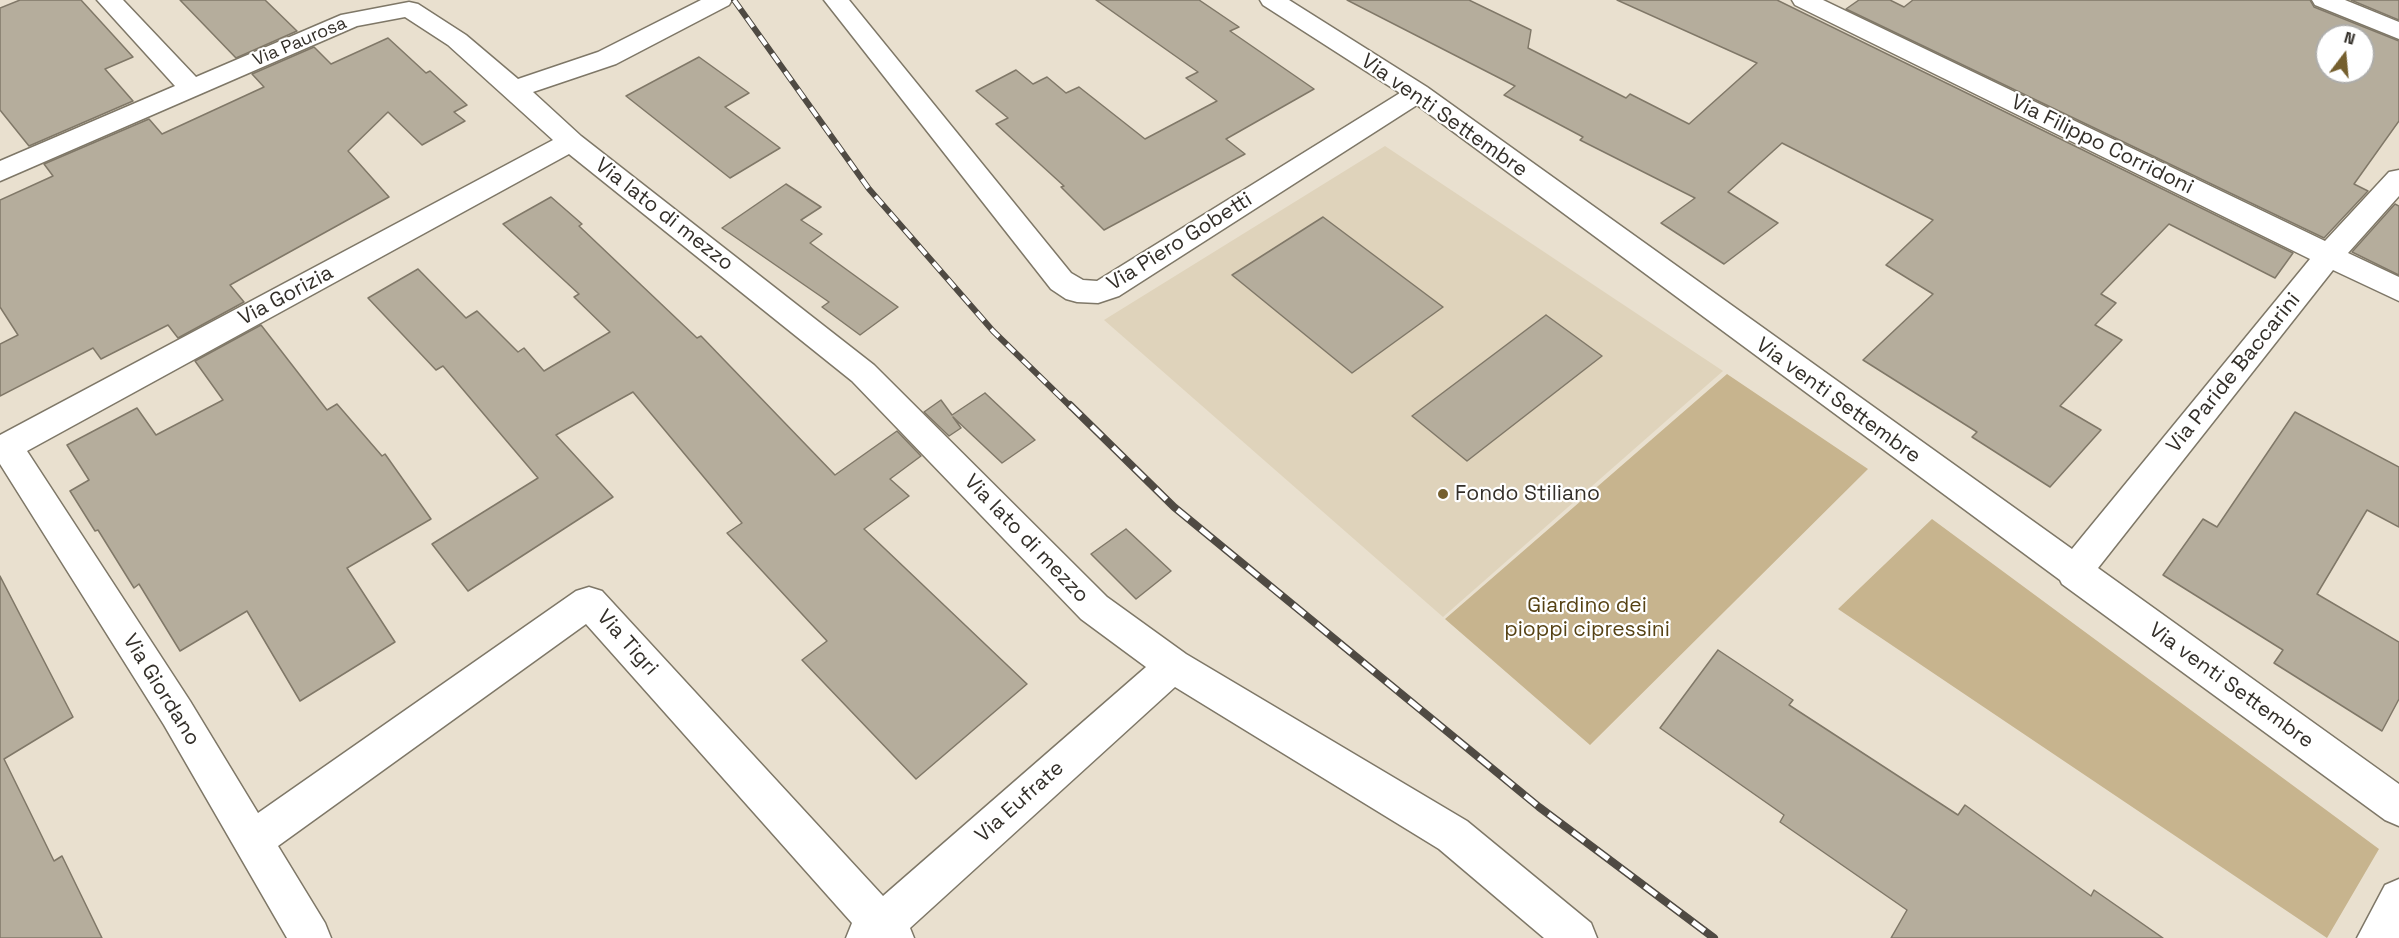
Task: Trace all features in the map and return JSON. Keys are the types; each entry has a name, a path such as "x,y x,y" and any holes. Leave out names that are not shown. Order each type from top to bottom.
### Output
{"street":[{"path":"109,0 192,88"},
{"path":"514,89 607,58 720,0"},
{"name":"Via Piero Gobetti","path":"836,0 1061,281 1077,291 1098,292 1108,288 1418,93"},
{"name":"Via venti Settembre","path":"1272,0 1418,93 2074,573 2399,807"},
{"path":"2324,0 2399,31"},
{"name":"Via Filippo Corridoni","path":"1816,2 2399,290"},
{"name":"Via Paurosa","path":"0,172 350,20 409,9 457,40 514,89"},
{"name":"Via lato di mezzo","path":"514,89 572,142 863,373 1094,609 1173,666 1453,835 1576,938"},
{"name":"Via Gorizia","path":"3,448 572,142"},
{"name":"Via Paride Baccarini","path":"2074,573 2329,255 2399,179"},
{"name":"Via Giordano","path":"3,448 177,713 310,938"},
{"name":"Via Tigri","path":"252,841 590,602 881,934"},
{"name":"Via Eufrate","path":"881,934 1173,666"},
{"path":"2378,938 2399,899"}],"shaded area":[{"name":"Fondo Stiliano","path":"1385,146 1723,371 1443,617 1104,320"}],"green space":[{"name":"Giardino dei pioppi cipressini","path":"1727,374 1868,469 1590,745 1445,619"},
{"path":"1932,519 2379,849 2327,938 1838,609"}],"building":[{"path":"20,0 81,0 133,57 105,69 133,101 29,146 0,110 0,8"},
{"path":"180,0 265,0 297,31 236,58"},
{"path":"1096,0 1199,0 1239,27 1230,31 1314,89 1226,139 1245,154 1104,230 1061,187 1064,186 996,124 1008,118 976,91 1016,70 1033,84 1047,77 1066,93 1079,87 1145,139 1217,101 1186,78 1198,72"},
{"path":"1347,0 1469,0 1531,30 1528,48 1626,98 1630,94 1689,124 1757,63 1617,0 1777,0 2293,253 2275,278 2169,224 2101,294 2116,303 2095,325 2122,340 2060,406 2101,430 2050,487 1972,437 1977,432 1863,360 1933,294 1886,265 1933,220 1782,143 1728,192 1778,223 1724,264 1661,223 1695,198 1580,140 1583,137 1504,95 1515,86"},
{"path":"1859,0 1890,0 1904,7 1913,0 2310,0 2314,7 2356,24 2315,24 2315,84 2375,84 2375,31 2399,41 2399,121 2354,184 2368,191 2324,238 1846,9"},
{"path":"2351,0 2399,0 2399,20"},
{"path":"388,38 426,73 430,71 467,105 454,112 465,121 422,145 388,112 348,151 389,197 230,285 244,302 178,338 168,325 101,359 93,348 0,396 0,344 18,335 0,307 0,200 53,176 44,164 149,119 162,134 264,87 252,74 314,47 331,64"},
{"path":"699,57 749,93 725,107 780,148 730,178 626,96"},
{"path":"786,184 821,207 801,220 822,234 810,243 898,307 860,335 822,307 829,302 722,228"},
{"path":"551,197 582,224 579,226 697,338 701,336 835,475 897,431 921,456 890,479 909,496 864,529 1027,684 916,779 802,660 827,641 727,533 742,523 633,392 556,435 613,497 468,591 432,544 538,478 443,366 436,370 368,298 418,269 466,318 477,311 518,352 524,348 544,371 610,332 574,297 579,294 503,224"},
{"path":"2395,204 2399,206 2399,275 2352,252"},
{"path":"1323,217 1443,307 1352,373 1232,275"},
{"path":"1546,315 1602,356 1467,461 1412,416"},
{"path":"261,325 327,410 337,404 382,456 385,454 431,519 347,568 395,642 300,701 247,611 180,651 139,584 134,588 98,530 95,531 70,491 89,480 67,445 137,408 156,435 223,400 195,361"},
{"path":"985,393 1035,440 1002,463 953,417 961,428 949,436 924,412 941,400 952,415"},
{"path":"2295,412 2399,467 2399,527 2367,510 2317,594 2399,642 2399,699 2382,731 2274,663 2283,650 2163,575 2203,519 2217,527"},
{"path":"1126,529 1171,571 1136,599 1091,554"},
{"path":"0,576 73,717 4,759 54,861 62,856 102,938 0,938"},
{"path":"1718,650 1793,700 1789,705 1958,815 1965,805 2091,896 2094,890 2163,938 1891,938 1907,910 1780,822 1784,815 1660,728"}],"railway":[{"path":"734,0 869,189 993,331 1071,407"},
{"path":"1070,405 1174,507 1539,807 1714,938"}],"place":[{"name":"Fondo Stiliano","path":"1443,494"}]}
